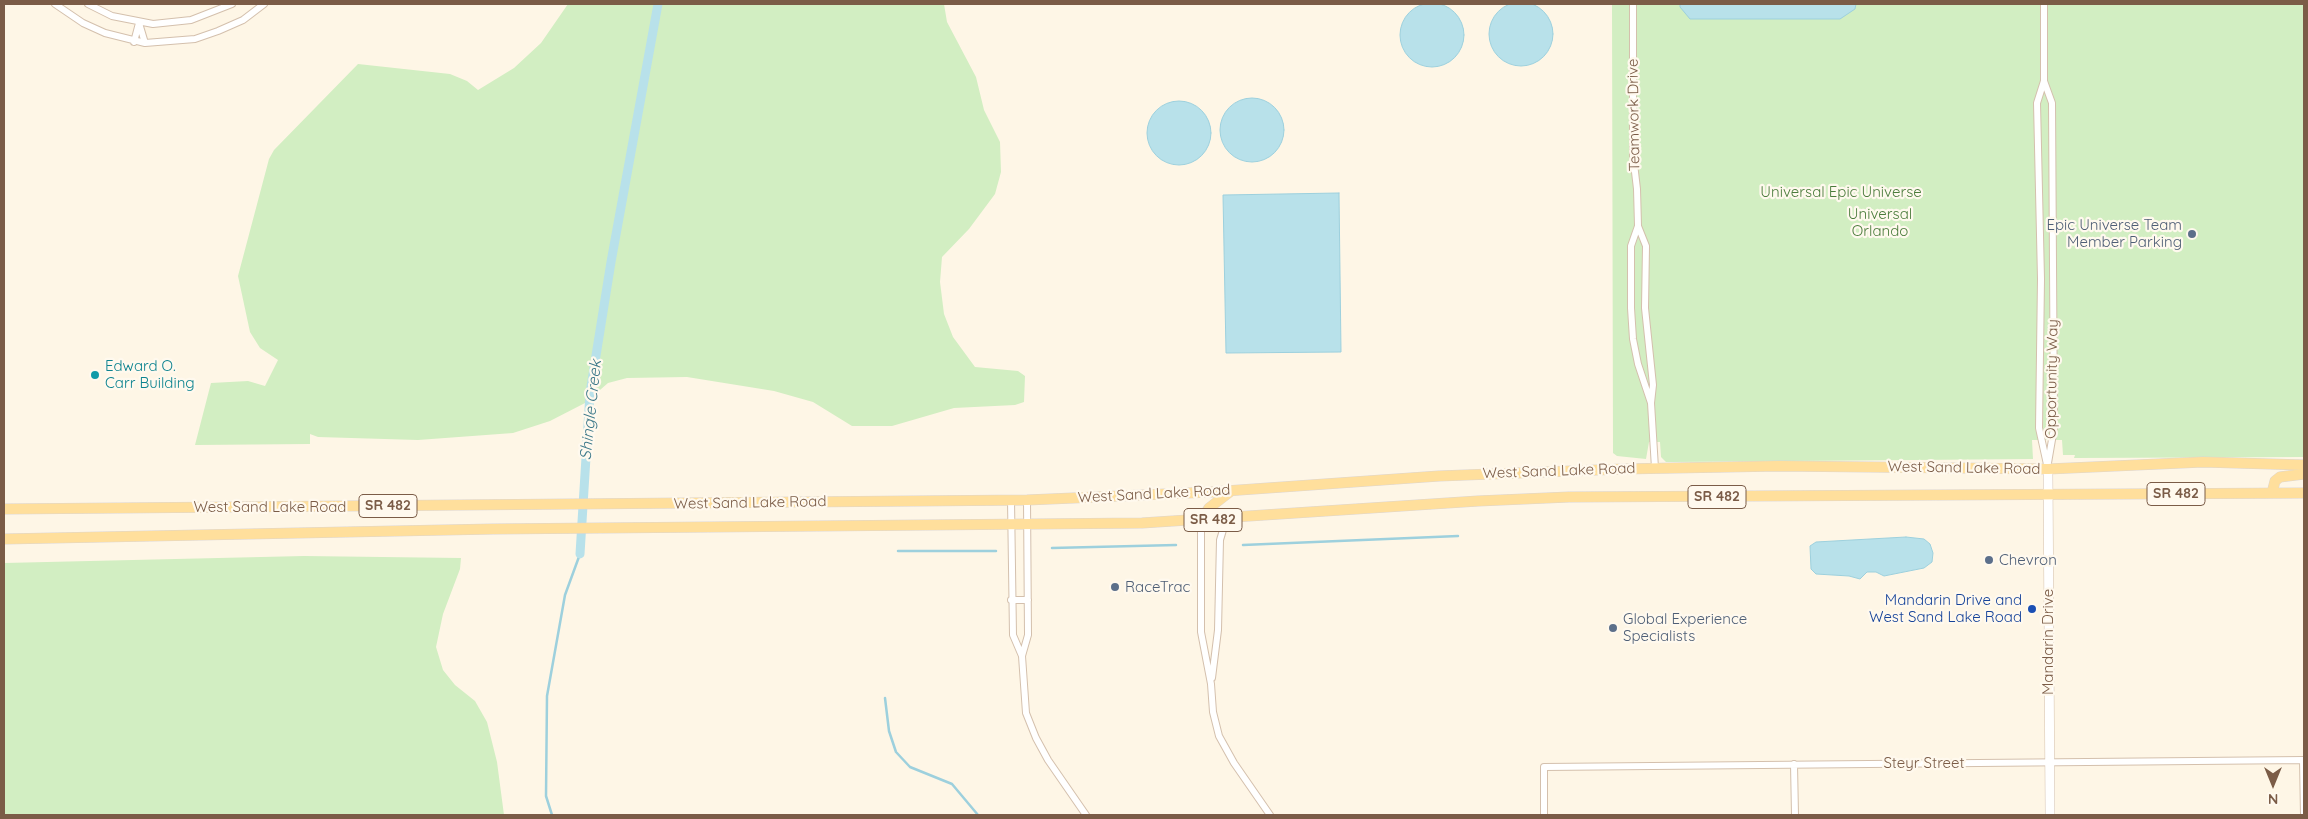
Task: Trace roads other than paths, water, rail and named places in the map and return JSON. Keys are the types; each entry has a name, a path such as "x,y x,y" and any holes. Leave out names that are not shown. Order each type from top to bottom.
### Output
{"main road":[{"name":"West Sand Lake Road","path":"4,509 1028,500 1232,490 1439,476 1655,468 1789,466 2048,469 2203,462 2304,465"},
{"path":"2272,493 2275,481 2280,477 2304,474"},
{"path":"1200,521 1209,508 1232,490"},
{"name":"West Sand Lake Road","path":"4,539 545,529 1028,525 1200,521 1464,502 1569,497 2304,494"}],"street":[{"path":"55,4 99,30 134,42 146,43 195,38 218,31 243,20 264,4"},
{"path":"88,4 112,16 139,23 153,24 191,20 232,4"},
{"name":"Teamwork Drive","path":"1633,4 1633,155 1637,189 1638,226 1646,246 1645,308 1652,385 1651,403 1655,468"},
{"name":"Opportunity Way","path":"2044,4 2044,81 2037,104 2041,279 2039,428 2048,469"},
{"path":"134,42 139,23"},
{"path":"139,23 146,43"},
{"name":"Opportunity Way","path":"2044,81 2052,103 2054,428 2048,469"},
{"name":"Teamwork Drive","path":"1638,226 1630,246 1633,339 1651,403"},
{"name":"Mandarin Drive","path":"2048,469 2050,815"},
{"path":"1010,500 1014,635 1022,656 1026,712 1036,738 1086,815"},
{"path":"1022,656 1028,636 1028,500"},
{"path":"1211,684 1218,630 1220,540 1223,530 1234,519"},
{"path":"1200,521 1201,632 1211,684 1213,712 1219,736 1234,763 1270,815"},
{"path":"1012,600 1028,600"},
{"path":"2304,760 2304,815"},
{"name":"Steyr Street","path":"1544,815 1544,766 2304,760"},
{"path":"1794,764 1795,815"}],"water":[{"path":"1521,2 1539,8 1547,16 1553,34 1547,52 1539,60 1521,66 1503,60 1495,52 1489,34 1495,16 1503,8"},
{"path":"1432,3 1450,8 1455,12 1459,17 1464,35 1459,53 1455,58 1450,62 1432,67 1414,62 1409,58 1405,53 1400,35 1405,17 1409,12 1414,8"},
{"path":"1680,4 1856,4 1855,9 1840,19 1690,19 1680,7"},
{"path":"1252,98 1264,100 1275,107 1282,118 1284,130 1282,142 1275,153 1264,160 1252,162 1240,160 1229,153 1222,142 1220,130 1222,118 1229,107 1240,100"},
{"path":"1179,101 1191,103 1202,110 1209,121 1211,133 1209,145 1202,156 1191,163 1179,165 1167,163 1156,156 1149,145 1147,133 1149,121 1156,110 1167,103"},
{"path":"1339,193 1341,352 1226,353 1223,195"},
{"path":"1906,537 1924,539 1930,544 1933,553 1932,562 1924,568 1884,576 1876,572 1867,572 1860,579 1849,576 1816,574 1811,569 1810,546 1816,542"}],"waterway":[{"name":"Shingle Creek","path":"580,554 590,393 611,262 658,4"},
{"path":"1243,545 1458,536"},
{"path":"1052,548 1176,545"},
{"path":"898,551 996,551"},
{"name":"Shingle Creek","path":"552,815 546,796 547,696 565,595 580,554"},
{"path":"885,698 889,731 896,752 910,767 952,784 978,815"}],"place":[{"name":"Epic Universe Team Member Parking","path":"2192,234"},
{"name":"Edward O. Carr Building","path":"95,375"},
{"name":"Chevron","path":"1989,560"},
{"name":"RaceTrac","path":"1115,587"},
{"name":"Mandarin Drive and West Sand Lake Road","path":"2032,609"},
{"name":"Global Experience Specialists","path":"1613,628"}],"park label":[{"name":"Universal Epic Universe","path":"1841,192"},
{"name":"Universal Orlando","path":"1880,222"}]}
